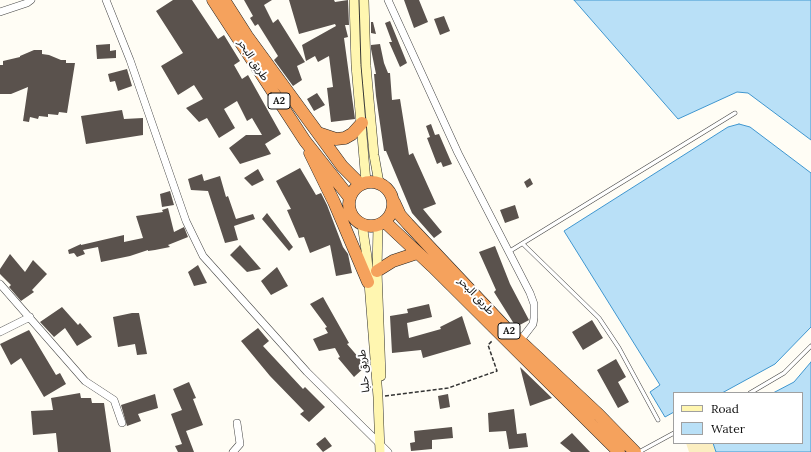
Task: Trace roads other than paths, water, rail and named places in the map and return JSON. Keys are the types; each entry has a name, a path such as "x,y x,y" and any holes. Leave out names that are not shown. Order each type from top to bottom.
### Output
{"highway":[{"name":"طريق البحر","path":"213,0 267,73 318,133 342,166 363,183"},
{"name":"طريق البحر","path":"224,0 305,141 350,198"},
{"path":"318,133 336,139 345,138 352,134 362,123"},
{"path":"305,141 368,282"},
{"path":"350,198 354,190 363,183 379,183"},
{"name":"A2","path":"379,183 386,187 394,202"},
{"name":"A2","path":"350,198 351,213 362,224"},
{"name":"طريق البحر","path":"394,202 400,215 502,330 619,452"},
{"path":"362,224 370,226 382,224 392,213 394,202"},
{"name":"طريق البحر","path":"382,224 395,229 417,253 502,330 520,341 635,452"},
{"path":"377,270 393,261 417,253"}],"main road":[{"path":"354,0 356,65 362,123 363,183"},
{"path":"364,0 366,66 375,166 379,183"},
{"path":"356,65 366,66"},
{"name":"طريق حلبا","path":"362,224 367,257 378,397"},
{"name":"طريق حلبا","path":"378,397 381,380 382,359 377,270 382,224"},
{"path":"378,397 380,448"}],"street":[{"path":"0,12 27,3 31,0"},
{"path":"106,0 130,60 186,221 202,256 307,372 380,448 388,452"},
{"path":"388,0 458,153 510,252 534,304 533,324 520,341"},
{"path":"0,284 85,380 114,400 122,423"},
{"path":"0,332 30,317"},
{"path":"233,452 240,444 236,423"}],"lane":[{"path":"510,252 735,113"},
{"path":"523,244 599,318 619,348 658,420"},
{"path":"752,392 784,373 811,346"},
{"path":"639,452 673,435"}],"water":[{"path":"574,0 811,0 811,140 748,93 737,92 678,119"},
{"path":"739,124 750,127 811,173 811,327 775,364 724,392 673,392 673,413 665,417 650,392 660,385 564,231 728,127"},
{"path":"811,362 811,452 716,452 713,444 803,444 803,392 775,392 794,382"}]}
